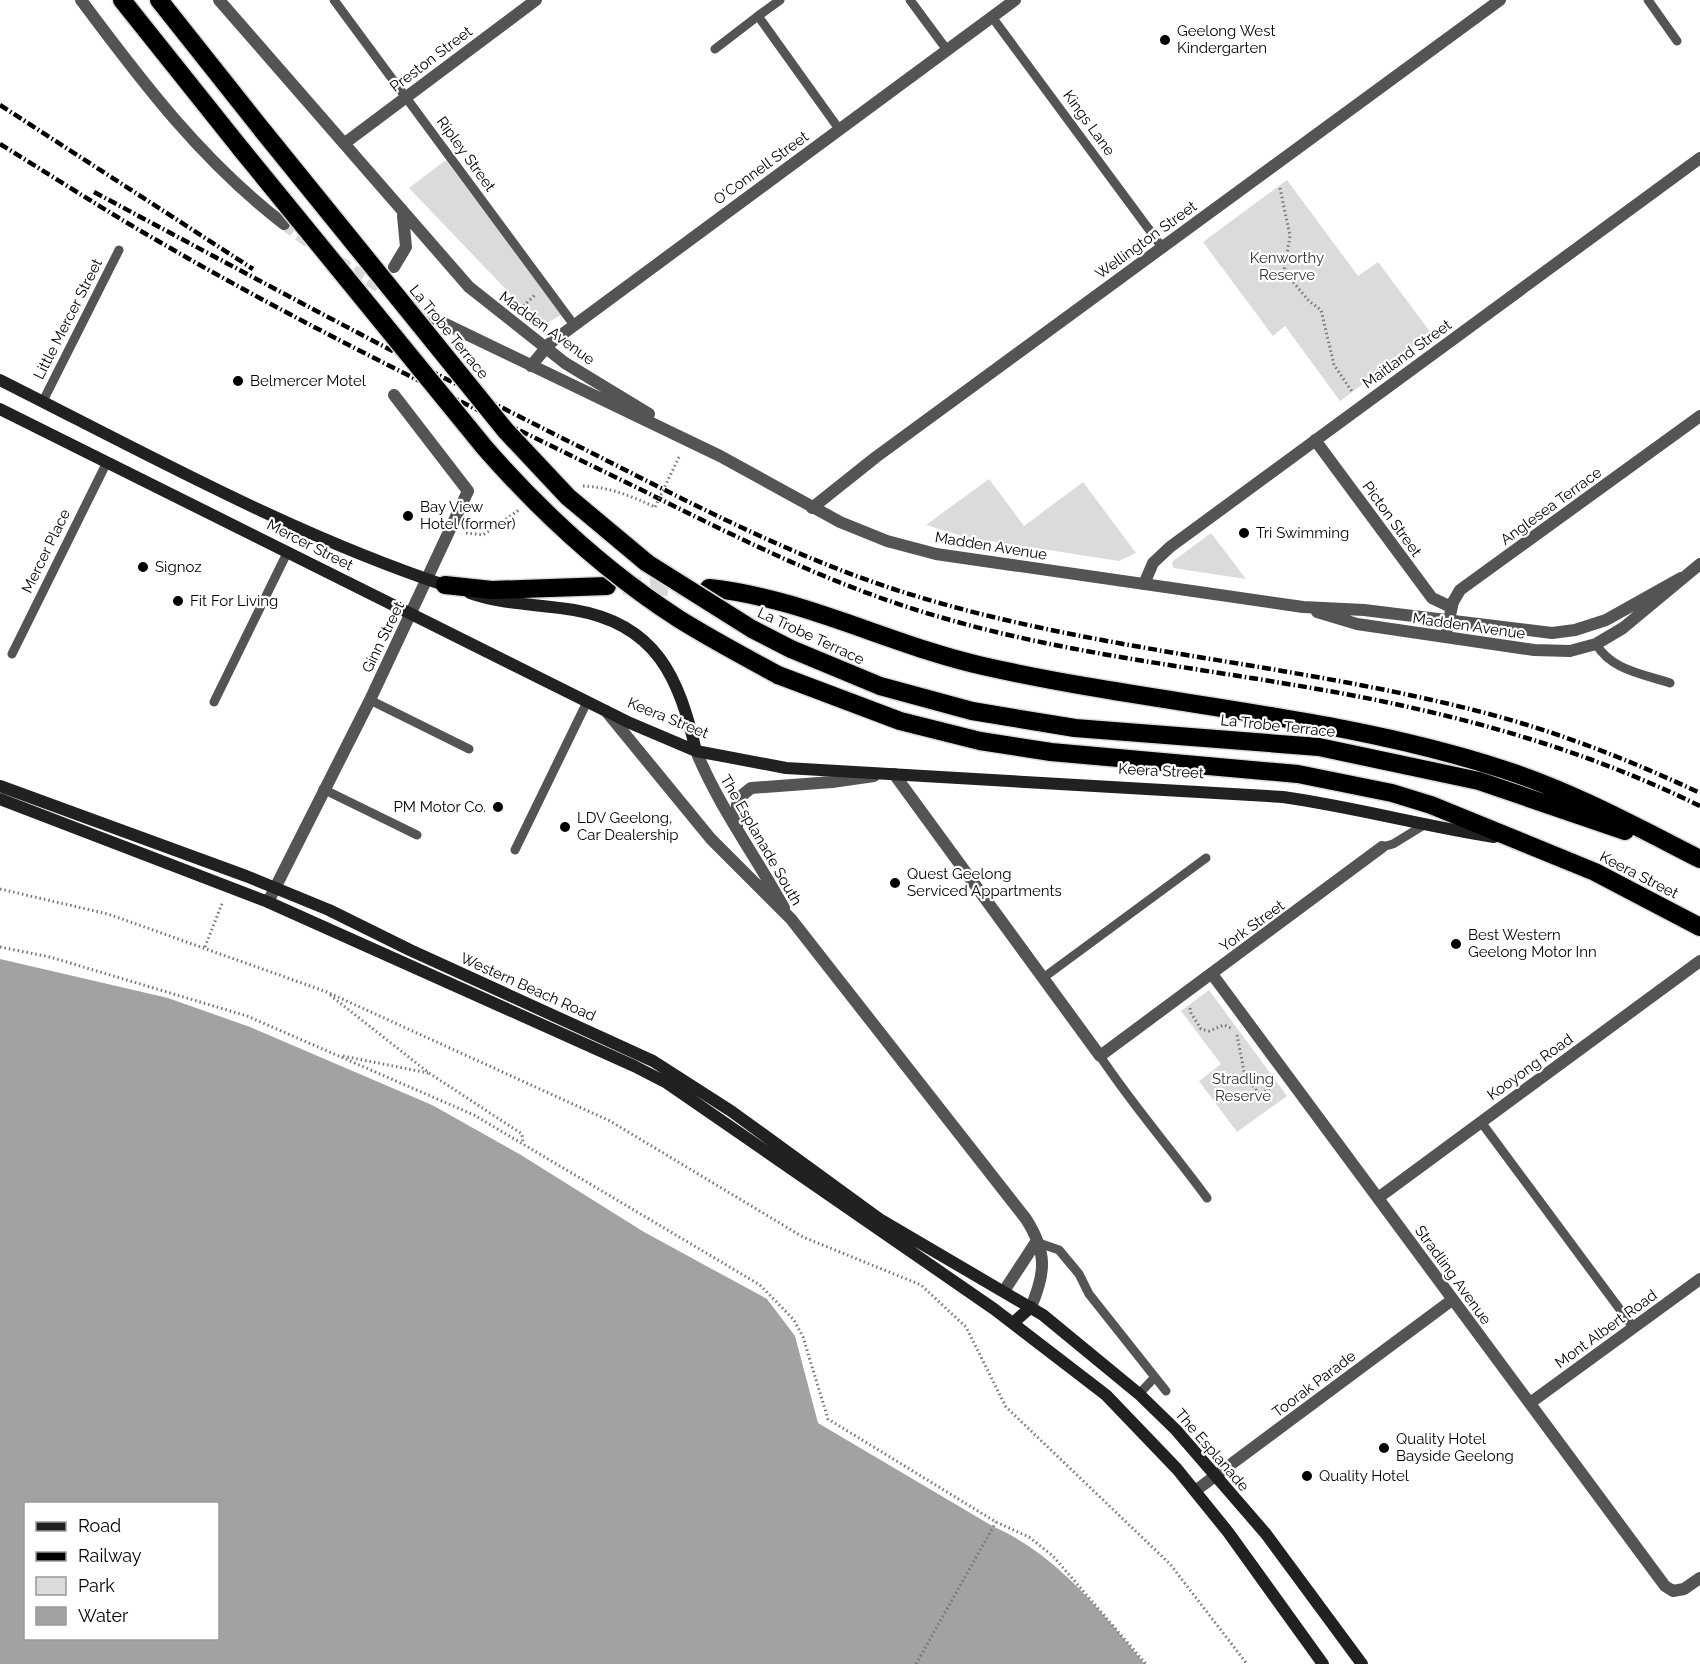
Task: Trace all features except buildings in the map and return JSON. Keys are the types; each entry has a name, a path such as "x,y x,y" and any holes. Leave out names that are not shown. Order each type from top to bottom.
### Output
{"highway":[{"path":"122,0 484,448 535,503 600,561 681,620 778,675 864,709 939,732 1052,752 1298,774 1392,793 1431,805 1514,840"},
{"name":"La Trobe Terrace","path":"159,0 506,431 568,497 647,563 752,629 791,649 880,686 972,711 1075,728 1308,746 1396,762 1479,781 1598,821 1700,860"},
{"path":"445,585 492,590 607,586"},
{"path":"709,588 755,593 942,657 1032,677 1324,724 1425,747 1503,769 1601,808 1700,860"},
{"name":"Keera Street","path":"1514,840 1595,872 1700,927"}],"street":[{"path":"81,0 143,83 194,143 241,190 284,224"},
{"name":"Madden Avenue","path":"219,0 469,287 544,348 696,443 812,508 872,535 936,554 1304,608 1364,610 1541,632 1588,627 1614,616 1681,578"},
{"name":"Preston Street","path":"345,143 536,0"},
{"name":"O'Connell Street","path":"531,366 544,348 574,325 1015,0"},
{"name":"Wellington Street","path":"812,508 876,457 1500,0"},
{"name":"Maitland Street","path":"1144,584 1153,563 1170,547 1700,158"},
{"path":"394,267 406,247 406,229 402,212"},
{"name":"Madden Avenue","path":"435,319 696,443"},
{"name":"Mercer Street","path":"0,380 277,518 370,559 445,585"},
{"name":"Ginn Street","path":"268,902 323,789 370,700 468,491 394,395"},
{"name":"Mercer Street","path":"0,408 606,711"},
{"name":"Anglesea Terrace","path":"1445,637 1451,607 1457,594 1465,586 1700,416"},
{"name":"Picton Street","path":"1315,440 1432,598 1451,607"},
{"path":"1681,578 1700,564"},
{"name":"Madden Avenue","path":"1304,608 1357,624 1552,652 1570,651 1596,644 1638,617 1681,578"},
{"name":"The Esplanade South","path":"445,585 500,602 589,613 614,622 635,634 651,647 674,677 684,700 696,751 717,798 738,828 791,919"},
{"path":"1588,627 1596,644"},
{"name":"The Esplanade South","path":"606,711 711,839 791,919 1026,1219 1042,1256 1043,1269 1031,1307"},
{"name":"Keera Street","path":"606,711 696,751 786,768 1283,797 1514,840"},
{"path":"738,828 737,805 740,797 751,788 832,782 892,774 1100,1056"},
{"name":"Western Beach Road","path":"0,786 275,887 653,1061 731,1111 881,1220 1004,1291"},
{"name":"Western Beach Road","path":"0,799 268,902 605,1052 667,1083 994,1309"},
{"name":"York Street","path":"1100,1056 1382,847"},
{"name":"Kooyong Road","path":"1378,1198 1700,961"},
{"name":"Stradling Avenue","path":"1212,974 1665,1586 1673,1591 1684,1589 1700,1578"},
{"path":"1036,1242 994,1309 1121,1408 1195,1491 1228,1532 1323,1664"},
{"name":"Mont Albert Road","path":"1530,1403 1700,1279"},
{"name":"The Esplanade","path":"1004,1291 1031,1307 1139,1394 1176,1430 1266,1534 1362,1664"},
{"name":"Toorak Parade","path":"1195,1491 1452,1300"},
{"path":"1013,1323 1031,1307"}],"lane":[{"name":"Ripley Street","path":"334,0 574,325"},
{"path":"715,49 780,0"},
{"path":"909,0 947,50"},
{"path":"1648,0 1677,41"},
{"path":"758,16 839,129"},
{"name":"Kings Lane","path":"992,17 1162,247"},
{"name":"Little Mercer Street","path":"43,401 119,250"},
{"name":"Mercer Place","path":"12,654 107,462"},
{"path":"214,702 288,551"},
{"path":"1596,644 1603,656 1612,663 1670,683"},
{"path":"370,700 469,749"},
{"path":"515,850 587,702"},
{"path":"323,789 417,835"},
{"name":"York Street","path":"1382,847 1394,844 1424,825"},
{"path":"1043,978 1206,858"},
{"path":"1100,1056 1138,1111 1158,1130 1207,1198"},
{"path":"1481,1122 1633,1327"},
{"path":"1036,1242 1059,1250 1078,1274 1089,1294 1166,1391"},
{"path":"1139,1394 1155,1377"}],"path":[{"path":"1280,188 1290,236 1284,271 1309,301 1321,310 1334,365 1354,396"},
{"path":"514,314 545,286"},
{"path":"655,507 680,455"},
{"path":"463,532 473,536 483,535 494,530 521,508"},
{"path":"205,947 229,886"},
{"path":"0,889 108,914 327,992 610,1121 803,1237 921,1285 966,1327 1006,1407 1170,1564 1247,1664"},
{"path":"0,947 60,960 227,1009 474,1115 760,1285 794,1320 803,1337 828,1419 996,1522 1029,1537 1053,1556 1146,1664"},
{"path":"327,992 429,1073 522,1134 523,1144"},
{"path":"1190,1006 1191,1014 1201,1029 1209,1031 1224,1025 1233,1029 1245,1076 1260,1095 1273,1086"},
{"path":"335,1054 429,1073"},
{"path":"916,1664 996,1522"}],"green space":[{"path":"446,160 561,315 545,324 518,302 409,188"},
{"name":"Kenworthy Reserve","path":"1287,180 1358,276 1378,262 1431,333 1340,401 1285,326 1273,336 1203,242"},
{"path":"989,479 1024,526 1083,482 1136,553 1119,561 965,537 926,525"},
{"path":"1211,533 1246,579 1173,568 1172,562"},
{"name":"Stradling Reserve","path":"1209,990 1287,1096 1237,1132 1199,1081 1221,1064 1181,1011"}],"water":[{"path":"0,959 168,998 250,1027 432,1105 521,1155 644,1232 767,1299 795,1336 818,1423 1038,1553 1077,1586 1145,1664 0,1664"}],"tunnel":[{"path":"284,224 313,245"},
{"path":"338,261 389,293"},
{"path":"407,304 435,319"},
{"path":"623,586 692,587"}],"railway":[{"path":"0,105 253,269"},
{"path":"0,144 158,241 325,333 731,534 854,588 940,617 1027,639 1346,694 1450,717 1552,746 1652,784 1700,806"},
{"path":"94,192 531,422 713,514 835,568 919,597 1060,632 1347,682 1489,714 1596,749 1700,793"}],"place":[{"name":"Geelong West Kindergarten","path":"1165,40"},
{"name":"Belmercer Motel","path":"238,381"},
{"name":"Bay View Hotel (former)","path":"408,516"},
{"name":"Tri Swimming","path":"1244,533"},
{"name":"Signoz","path":"143,567"},
{"name":"Fit For Living","path":"178,601"},
{"name":"PM Motor Co.","path":"498,807"},
{"name":"LDV Geelong, Car Dealership","path":"565,827"},
{"name":"Quest Geelong Serviced Appartments","path":"895,883"},
{"name":"Best Western Geelong Motor Inn","path":"1456,944"},
{"name":"Quality Hotel Bayside Geelong","path":"1384,1448"},
{"name":"Quality Hotel","path":"1307,1476"}]}
